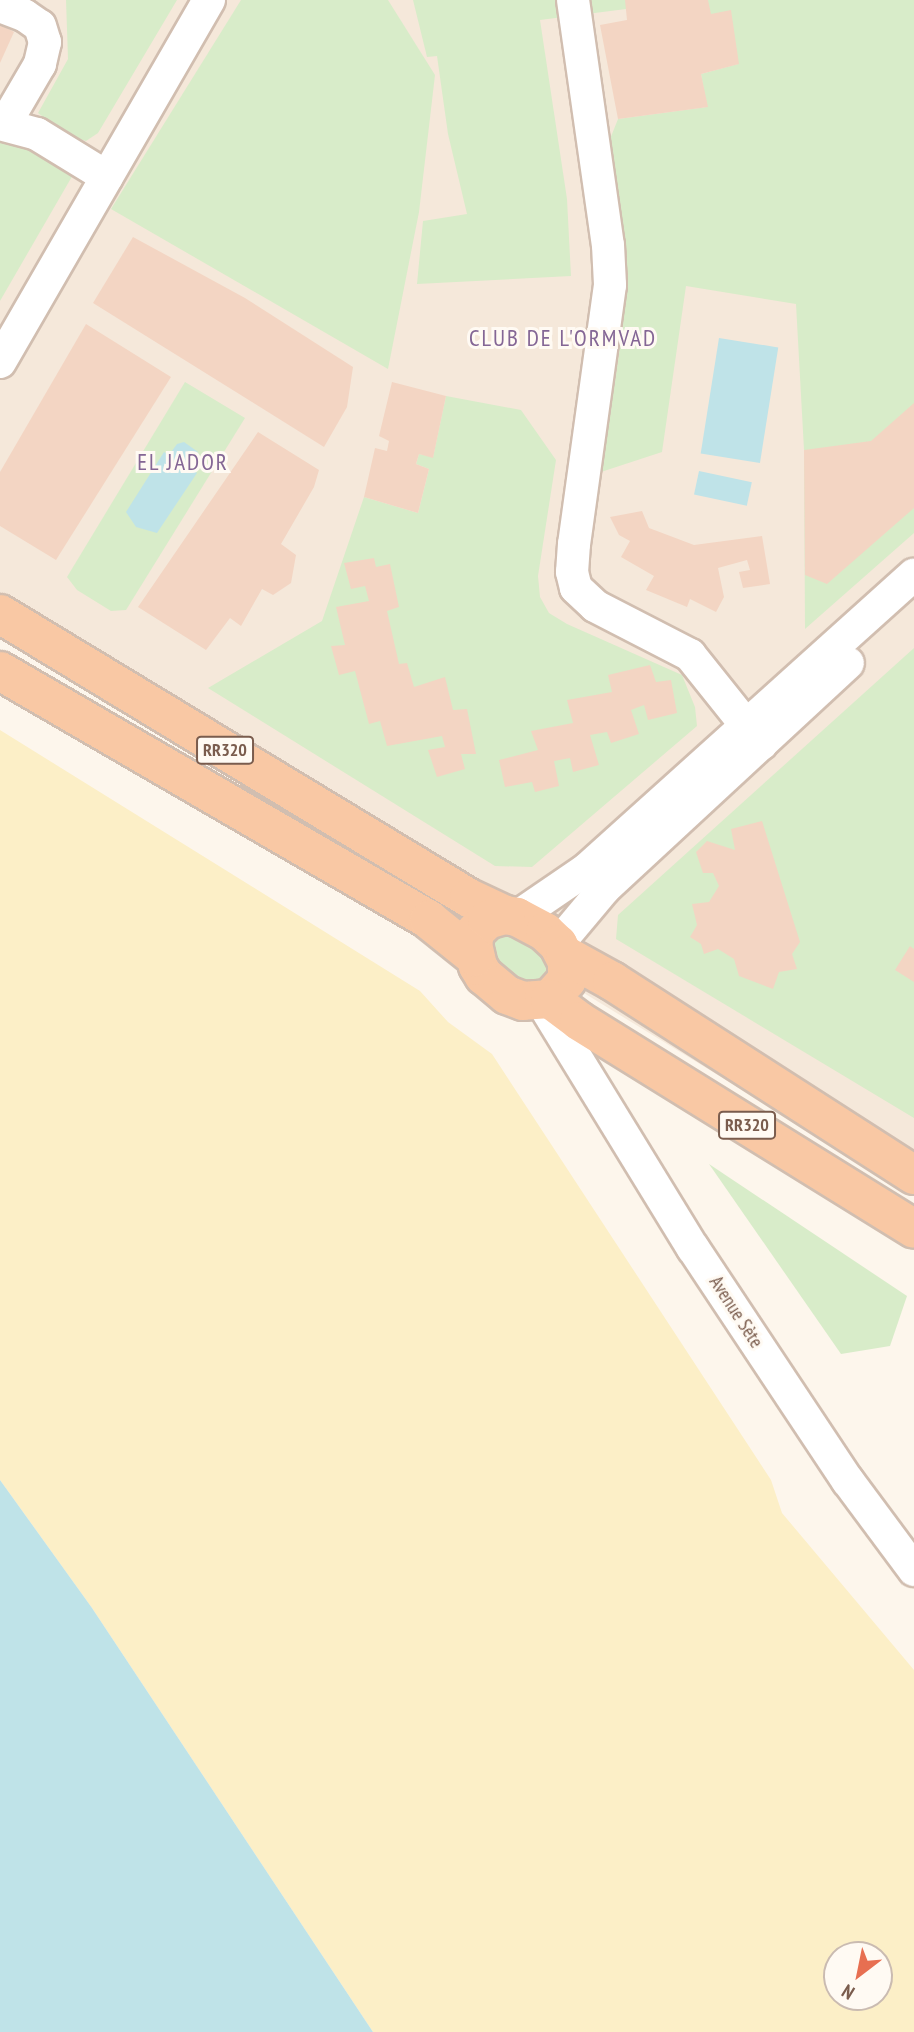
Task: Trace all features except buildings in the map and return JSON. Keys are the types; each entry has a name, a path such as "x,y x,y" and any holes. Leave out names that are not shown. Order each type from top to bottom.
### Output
{"highway":[{"name":"RR320","path":"0,614 469,898 511,916 914,1175"},
{"name":"RR320","path":"0,670 429,920 475,957 484,976 501,990 523,1001 546,1000 914,1229"},
{"path":"475,957 473,945 477,929 487,920 511,916"},
{"path":"546,1000 567,980 561,949"}],"street":[{"path":"0,362 209,0"},
{"path":"573,0 608,244 610,285 572,572 576,588 595,607 690,655 753,735"},
{"path":"0,6 24,15 40,26 45,42 40,64 3,124 37,134 107,177"},
{"path":"561,949 605,888 753,735 914,575"},
{"path":"511,916 587,869 914,602"},
{"name":"Avenue Sète","path":"546,1000 569,1046 693,1248 798,1406 914,1570"}],"shaded area":[{"path":"0,0 914,0 914,1195 494,938 0,623"}],"green space":[{"path":"66,0 177,0 98,133 86,141 66,135 38,113 68,59"},
{"path":"241,0 388,0 435,75 419,212 388,369 111,209"},
{"path":"413,0 914,0 914,533 805,629 804,450 796,304 686,286 662,452 601,472 619,354 625,286 623,234 610,139 618,119 707,107 701,74 738,64 626,9 540,20 567,199 571,276 417,284 423,221 467,214 448,134 437,56 427,57"},
{"path":"0,141 26,147 74,173 0,301"},
{"path":"185,382 245,418 126,610 111,611 77,590 67,577"},
{"path":"446,396 521,410 556,460 538,576 540,597 549,613 567,624 682,675 695,707 697,726 532,867 495,866 208,688 322,621 364,497 418,513 429,469 416,464 419,454 433,457"},
{"path":"914,648 914,1118 616,939 618,915"},
{"path":"500,926 555,958 543,991 495,969 486,938"},
{"path":"709,1164 907,1296 890,1346 841,1354"}],"sand":[{"path":"0,730 420,991 448,1022 492,1054 771,1480 782,1513 914,1670 914,2032 373,2032 92,1608 0,1480"}],"water":[{"path":"719,338 778,347 760,463 701,454"},
{"path":"184,442 198,452 193,470 197,473 157,533 136,527 126,512 164,452 169,455 177,444"},
{"path":"699,471 752,482 747,506 694,494"},
{"path":"0,1480 92,1608 373,2032 0,2032"}],"district":[{"name":"CLUB DE L'ORMVAD","path":"563,338"},
{"name":"EL JADOR","path":"183,462"}]}
